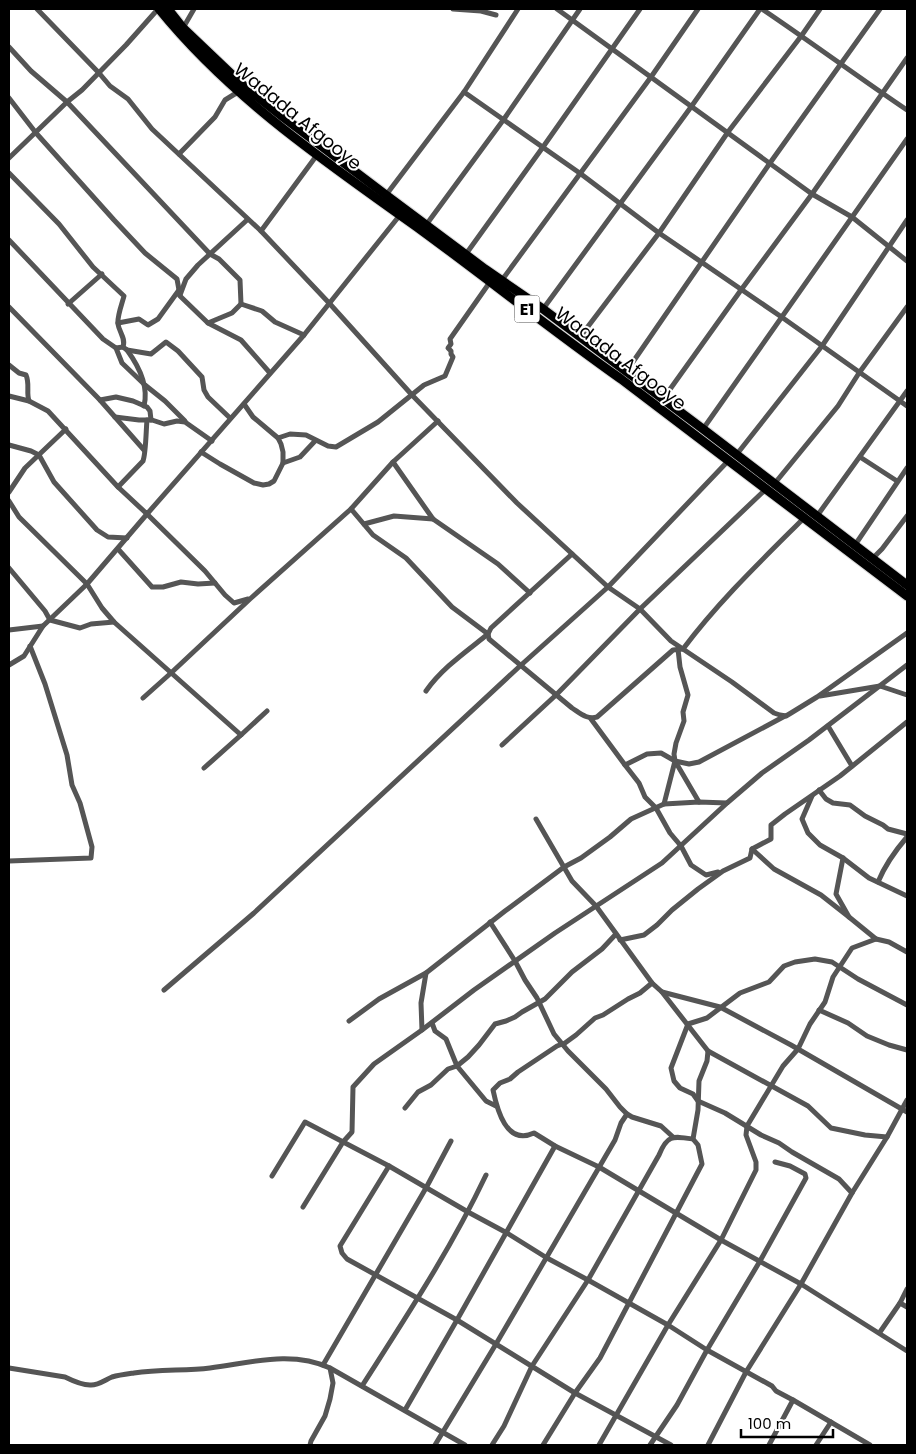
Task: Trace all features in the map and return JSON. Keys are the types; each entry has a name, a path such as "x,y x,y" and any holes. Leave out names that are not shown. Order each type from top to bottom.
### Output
{"highway":[{"name":"Wadada Afgooye","path":"158,9 180,35 238,92 287,133 729,460 817,516 907,585"},
{"name":"Wadada Afgooye","path":"168,9 183,28 245,87 282,117 737,454 804,518 907,596"}],"street":[{"path":"9,158 82,90 158,9"},
{"path":"183,28 194,9"},
{"path":"453,9 496,14"},
{"path":"386,195 464,92 518,9"},
{"path":"557,9 812,194 852,216 907,261"},
{"path":"426,225 504,119 580,9"},
{"path":"466,254 640,9"},
{"path":"502,280 651,78 698,9"},
{"path":"542,309 761,9 907,110"},
{"path":"580,338 659,233 728,132 802,36 820,9"},
{"path":"626,372 770,163 880,9"},
{"path":"41,10 110,86 128,99 152,129 247,220 261,231 412,395 518,503 608,587 640,609 680,649 732,682 774,713 786,716"},
{"path":"9,47 31,71 67,102 210,254 219,259 240,280 241,304 232,313 208,323"},
{"path":"663,399 812,194 907,58"},
{"path":"179,154 215,117 225,100 238,92"},
{"path":"464,92 581,174 659,233 907,406"},
{"path":"9,98 36,132 114,220 145,253 177,280 179,293 208,323 240,340 270,373"},
{"path":"703,429 783,318 907,139"},
{"path":"261,231 317,155"},
{"path":"9,173 59,224 94,267 124,296 118,323 125,348 133,359 144,385 146,398 144,406"},
{"path":"9,665 24,656 43,626 87,584 212,441 330,304 400,215"},
{"path":"118,323 139,320 148,325 158,319 198,265 247,220"},
{"path":"737,454 822,346 907,220"},
{"path":"9,240 68,304 103,339 116,348 122,363 144,385 165,401 185,422 212,441"},
{"path":"68,304 102,274"},
{"path":"278,438 290,434 300,434 328,446 336,447 378,422 424,385 445,376 453,357 448,348 451,344 450,339 490,282"},
{"path":"241,304 262,311 275,322 304,335"},
{"path":"9,307 100,400 144,450"},
{"path":"502,745 556,695 640,609 771,485 838,406 859,373 907,307"},
{"path":"116,348 125,348 151,354 166,342 178,351 202,378 204,390 208,397 230,418"},
{"path":"9,365 19,373 26,375 29,381 27,390 29,401"},
{"path":"817,516 907,391"},
{"path":"9,396 29,401 48,411 118,486 206,571 234,603 250,599"},
{"path":"100,400 116,397 126,398 144,406 150,411 144,450 145,456 118,486"},
{"path":"201,452 254,483 263,485 269,484 274,480 283,463 281,444 278,438 254,417 244,404"},
{"path":"115,417 149,420 164,424 176,421 185,422"},
{"path":"143,698 350,509 393,462 438,421"},
{"path":"9,492 26,468 66,429"},
{"path":"283,463 300,457 315,441"},
{"path":"9,445 39,454 54,482 97,530 108,537 127,538"},
{"path":"860,457 897,482"},
{"path":"164,990 254,913 520,666 608,587 729,460"},
{"path":"393,462 433,519 498,564 530,593"},
{"path":"855,545 907,468"},
{"path":"9,500 19,518 87,584 102,608 114,622 241,735"},
{"path":"350,509 373,535 406,558 452,607 488,634 489,639 556,695 583,716 592,719 639,783 645,797 656,808 691,865 706,875 723,871"},
{"path":"364,524 394,516 433,519"},
{"path":"873,558 907,516"},
{"path":"592,719 597,717 673,650 680,649 737,585 804,518"},
{"path":"118,549 152,587 163,587 181,582 215,583"},
{"path":"426,691 431,683 453,662 488,634 491,628 572,554"},
{"path":"9,568 45,611 50,620 80,628 92,624 114,622"},
{"path":"9,630 43,626"},
{"path":"625,765 647,754 661,753 675,761 689,764 700,762 786,716 817,697 907,633"},
{"path":"9,861 91,858 92,847 80,803 72,785 67,755 45,684 30,646"},
{"path":"680,649 680,666 688,695 684,721 674,754 675,761 699,802"},
{"path":"303,1207 342,1142 352,1132 353,1087 374,1064 515,961 662,863 762,773 828,726 907,665"},
{"path":"817,697 880,686 907,695"},
{"path":"204,768 267,711"},
{"path":"752,849 771,840 771,825 852,766 907,722"},
{"path":"828,726 852,766"},
{"path":"664,804 675,761"},
{"path":"819,790 826,799 850,805 888,829 907,836 883,869 878,882"},
{"path":"812,795 802,819 808,833 820,845 843,858 869,878 907,896"},
{"path":"349,1021 379,998 426,973 564,867 610,838 631,819 664,804 727,803"},
{"path":"536,819 572,881 596,906 652,984 662,992 708,1051 808,1106 831,1128 865,1135 887,1137"},
{"path":"620,940 644,935 698,889 723,871 750,858 752,849"},
{"path":"752,849 774,869 820,895 876,939 889,942 907,952"},
{"path":"843,858 836,894 849,917"},
{"path":"490,922 540,1003 554,1034 606,1088 627,1114 661,1126 673,1138"},
{"path":"405,1108 418,1092 431,1085 448,1069 457,1066 468,1057 495,1024 506,1022 540,1003 572,972 602,949 616,934"},
{"path":"598,1445 668,1325 721,1240 756,1170 756,1162 746,1135 747,1126 784,1066 798,1049 810,1024 824,1002 833,977 852,948 876,939"},
{"path":"688,1024 707,1018 740,993 769,982 784,966 815,958 832,962 858,979 907,1005"},
{"path":"422,1030 421,1003 426,973"},
{"path":"652,984 640,993 595,1018 576,1036 557,1046 510,1079 500,1083 493,1090 496,1106 503,1123 509,1131 517,1135 529,1136 534,1133 555,1146 599,1167 721,1240 802,1284 907,1351"},
{"path":"662,992 720,1007 905,1110"},
{"path":"819,1010 848,1023 867,1036 907,1050"},
{"path":"432,1023 435,1031 446,1039 457,1066 486,1101 496,1106"},
{"path":"688,1024 671,1068 674,1081 680,1088 693,1094 698,1101 726,1113 839,1179 852,1192"},
{"path":"693,1140 699,1081 707,1061 708,1051"},
{"path":"708,1445 746,1372 802,1284 852,1192 905,1110 907,1100"},
{"path":"435,1445 547,1258 615,1140 621,1123 627,1114"},
{"path":"272,1176 305,1122 389,1166 547,1258 630,1303 870,1445"},
{"path":"492,1445 504,1426 532,1366 588,1280 659,1156 663,1145 667,1140 673,1138 693,1140 698,1145 702,1164 600,1358 542,1445"},
{"path":"324,1365 426,1188 450,1141"},
{"path":"405,1410 458,1320 555,1146"},
{"path":"650,1445 677,1405 806,1178 805,1174 799,1170 774,1162"},
{"path":"389,1166 340,1246 342,1253 347,1259 458,1320 575,1393 672,1445"},
{"path":"362,1386 418,1299 468,1212 486,1174"},
{"path":"880,1332 907,1289"},
{"path":"900,1302 907,1307"},
{"path":"9,1368 65,1377 90,1386 113,1377 136,1372 210,1368 247,1361 271,1359 310,1360 330,1368 465,1445"},
{"path":"310,1445 325,1416 333,1383 330,1368"},
{"path":"769,1445 793,1400"},
{"path":"816,1445 830,1422"}]}
